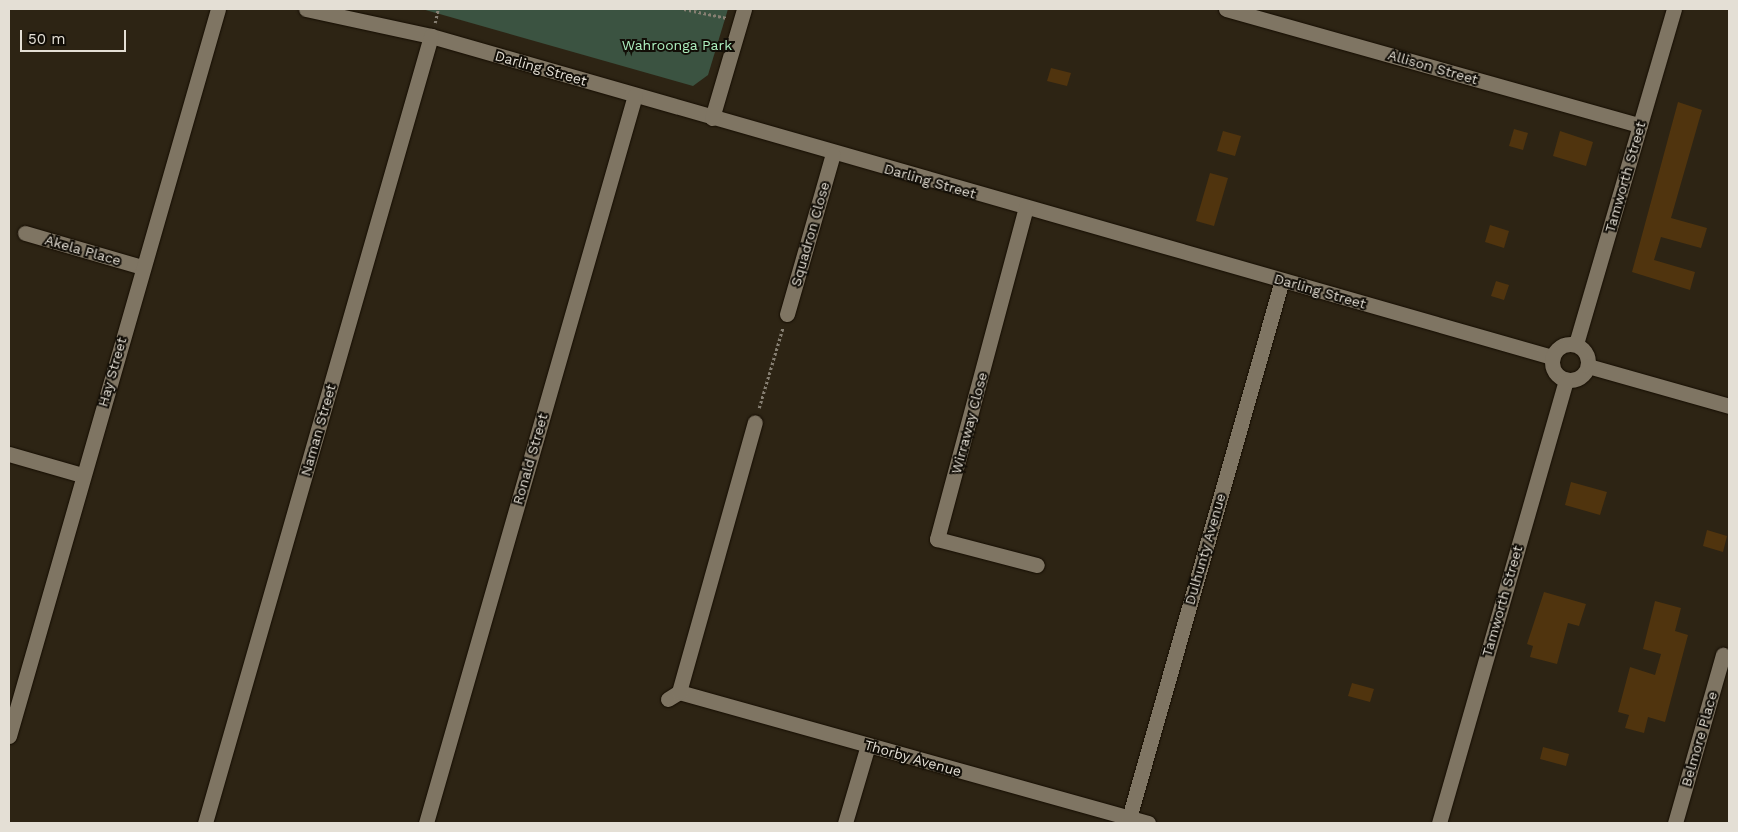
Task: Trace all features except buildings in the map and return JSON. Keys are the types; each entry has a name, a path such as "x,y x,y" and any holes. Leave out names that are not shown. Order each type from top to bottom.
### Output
{"street":[{"name":"Hay Street","path":"9,736 16,686 82,475 218,9"},
{"name":"Darling Street","path":"306,9 431,36 833,154 1552,357"},
{"name":"Allison Street","path":"1226,9 1640,125"},
{"name":"Tamworth Street","path":"1576,344 1674,9"},
{"path":"712,118 742,15"},
{"name":"Naman Street","path":"205,823 431,36"},
{"name":"Ronald Street","path":"426,823 635,95"},
{"name":"Squadron Close","path":"787,314 833,154"},
{"name":"Wirraway Close","path":"1026,207 937,539 1037,565"},
{"name":"Akela Place","path":"25,233 142,268"},
{"name":"Dulhunty Avenue","path":"1129,818 1282,280"},
{"path":"1576,344 1585,351 1588,366 1577,379 1566,380 1556,374 1552,357 1559,347 1576,344"},
{"path":"1588,366 1729,406"},
{"name":"Tamworth Street","path":"1438,823 1566,380"},
{"name":"Thorby Avenue","path":"755,422 674,695 868,745 1148,823"},
{"path":"9,454 82,475"},
{"name":"Belmore Place","path":"1675,823 1723,655"},
{"path":"845,823 868,745"}],"path":[{"path":"684,9 742,15"},
{"path":"755,422 787,314"}],"green space":[{"name":"Wahroonga Park","path":"422,9 728,9 708,75 693,86"}]}
